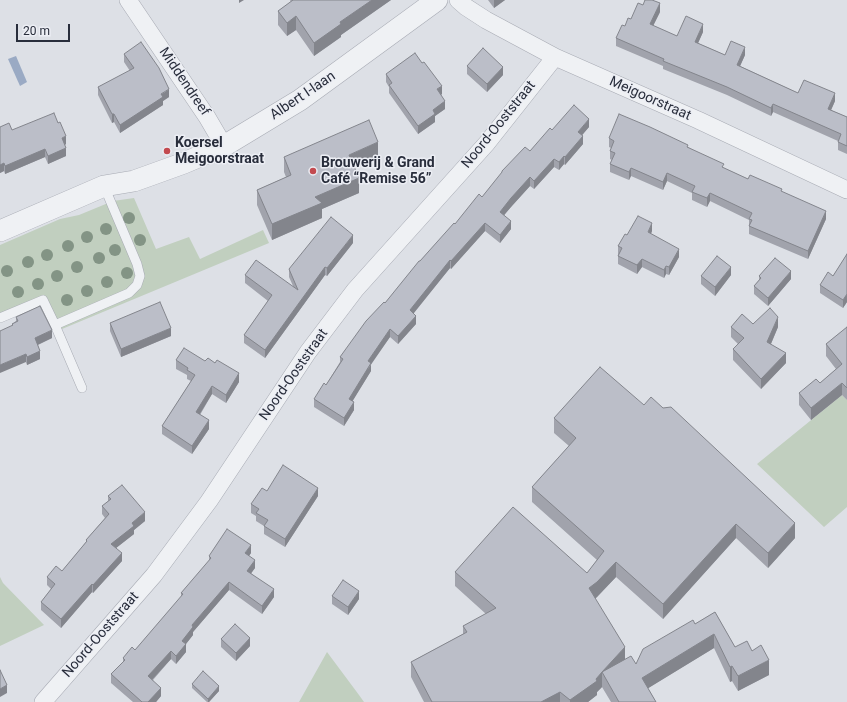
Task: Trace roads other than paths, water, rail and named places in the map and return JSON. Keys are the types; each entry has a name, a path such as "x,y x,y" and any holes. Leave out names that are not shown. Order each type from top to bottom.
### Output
{"street":[{"name":"Middendreef","path":"128,0 207,117 224,146"},
{"name":"Albert I-laan","path":"0,231 104,186 134,181 184,163 224,146 300,100 437,0"},
{"name":"Meigoorstraat","path":"458,0 486,20 555,56 698,120 847,190"},
{"name":"Noord-Ooststraat","path":"43,702 154,575 209,502 308,352 355,290 488,143 555,56"}],"lane":[{"path":"55,324 129,293 137,285 140,276 137,264 104,186"},
{"path":"0,318 43,300 55,324 82,388"}],"water":[{"path":"16,56 27,82 20,86 8,59"}],"place":[{"name":"Koersel Meigoorstraat","path":"167,151"},
{"name":"Brouwerij & Grand Café “Remise 56”","path":"313,171"}]}
